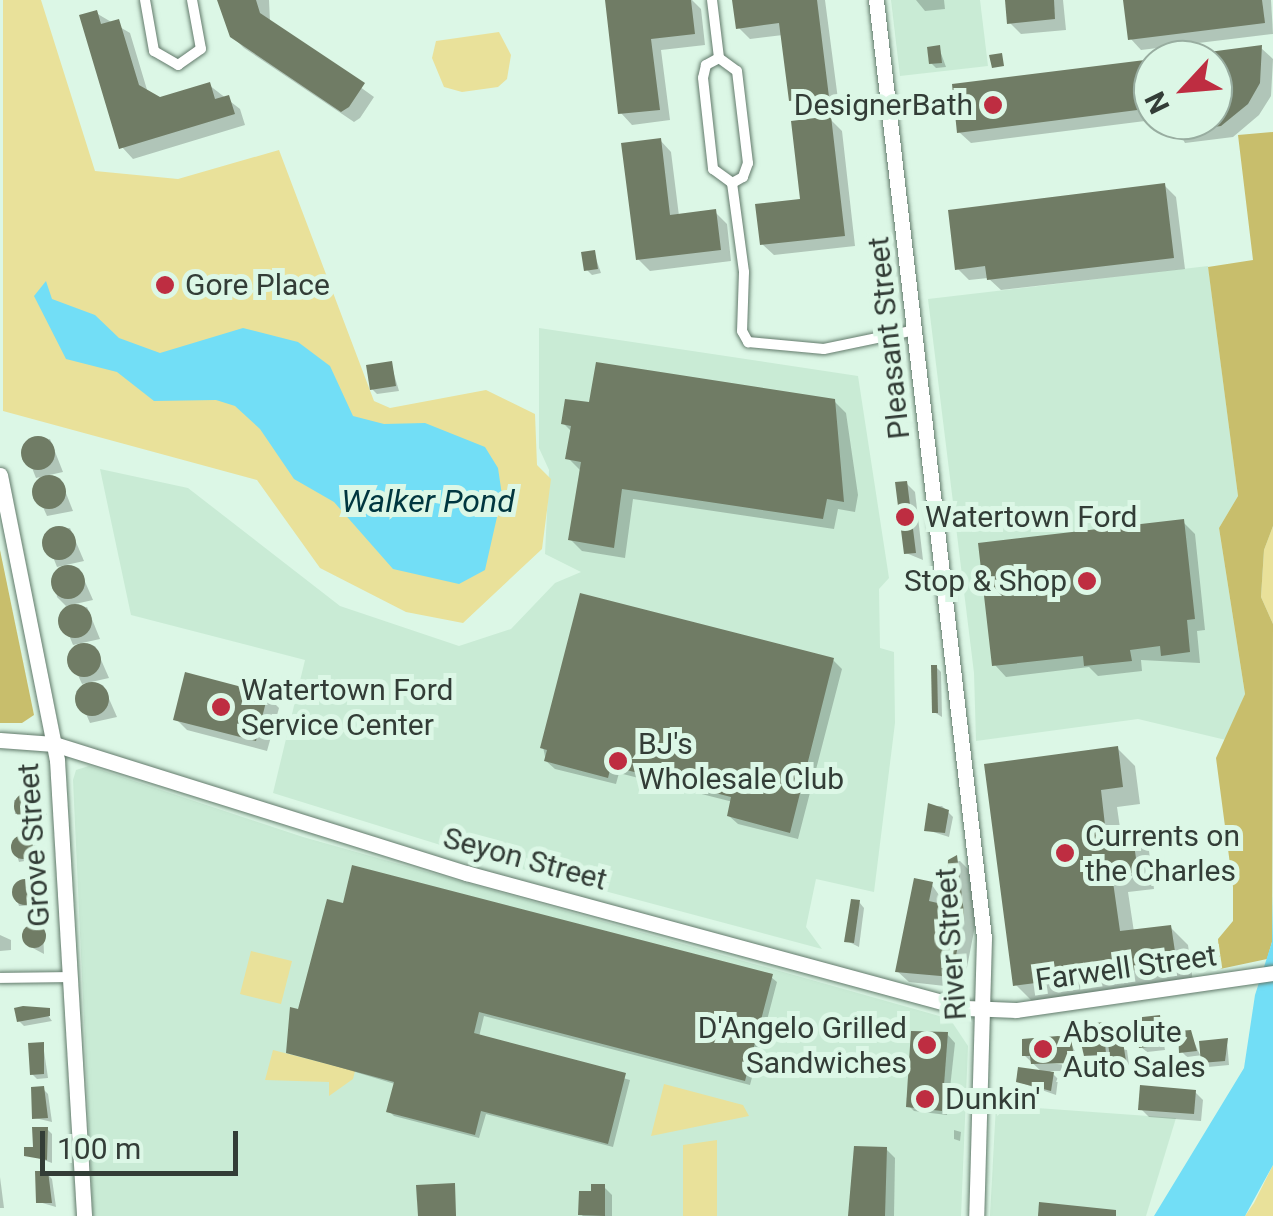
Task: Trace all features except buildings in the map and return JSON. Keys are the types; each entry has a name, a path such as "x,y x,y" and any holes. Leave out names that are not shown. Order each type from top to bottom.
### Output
{"street":[{"path":"142,1 154,52 178,65 202,48 192,0"},
{"path":"712,0 719,58 737,71 748,163 744,177 732,183"},
{"name":"Pleasant Street","path":"876,0 952,670"},
{"path":"719,58 706,65 703,78 714,169 732,183 744,272 742,331 753,345 814,350 916,330"},
{"name":"Grove Street","path":"0,476 54,744 84,1216"},
{"name":"River Street","path":"952,670 984,938 986,1010 976,1216"},
{"name":"Seyon Street","path":"0,740 54,744 484,878 986,1010"},
{"name":"Farwell Street","path":"986,1010 1273,973"},
{"path":"0,978 70,977"}],"shaded area":[{"name":"Gore Place","path":"3,0 41,0 95,171 178,179 279,150 374,401 390,408 486,390 535,414 537,465 551,479 542,549 463,623 406,612 320,568 257,480 3,411"},
{"path":"891,0 980,0 988,66 900,76"},
{"path":"499,32 511,55 507,79 498,87 462,92 444,87 432,58 436,41"},
{"path":"1273,132 1273,526 1264,550 1261,597 1273,624 1272,942 1267,959 1220,969 1218,939 1233,921 1233,887 1216,758 1245,694 1219,528 1238,496 1208,267 1253,260 1238,135"},
{"path":"1208,266 1238,496 1219,528 1245,694 1226,740 1138,719 976,741 974,673 928,299"},
{"path":"539,328 858,376 889,578 879,589 880,648 894,652 895,723 874,892 816,879 806,927 822,949 492,861 273,793 305,660 131,615 100,469 188,488 340,606 459,646 511,629 555,583 581,572 545,554 549,470 539,448"},
{"path":"1273,526 1273,624 1261,597 1264,550"},
{"path":"0,550 34,715 22,723 0,723"},
{"path":"89,766 303,837 950,1019 968,1046 961,1216 93,1216 73,780 76,770"},
{"path":"251,951 292,961 281,1004 240,994"},
{"path":"273,1050 355,1071 353,1079 329,1096 329,1082 265,1080"},
{"path":"664,1084 743,1105 749,1116 651,1136"},
{"path":"996,1105 1176,1118 1146,1216 990,1216"},
{"path":"717,1140 717,1216 683,1216 683,1145"},
{"path":"1273,1165 1273,1216 1245,1216 1254,1203"}],"water":[{"name":"Walker Pond","path":"46,281 52,299 95,315 119,338 160,353 243,328 298,342 330,366 353,416 384,424 425,423 485,447 498,468 502,495 485,570 459,584 393,569 334,502 294,479 260,429 235,406 216,400 154,401 117,372 66,359 34,296"},
{"path":"1273,895 1273,1165 1245,1216 1154,1216 1244,1068 1255,995 1272,942"}],"place":[{"name":"DesignerBath","path":"993,105"},
{"name":"Gore Place","path":"165,285"},
{"name":"Watertown Ford","path":"905,517"},
{"name":"Stop & Shop","path":"1087,581"},
{"name":"Watertown Ford Service Center","path":"221,707"},
{"name":"BJ's Wholesale Club","path":"618,761"},
{"name":"Currents on the Charles","path":"1065,853"},
{"name":"D'Angelo Grilled Sandwiches","path":"927,1045"},
{"name":"Absolute Auto Sales","path":"1043,1049"},
{"name":"Dunkin'","path":"925,1099"}]}
